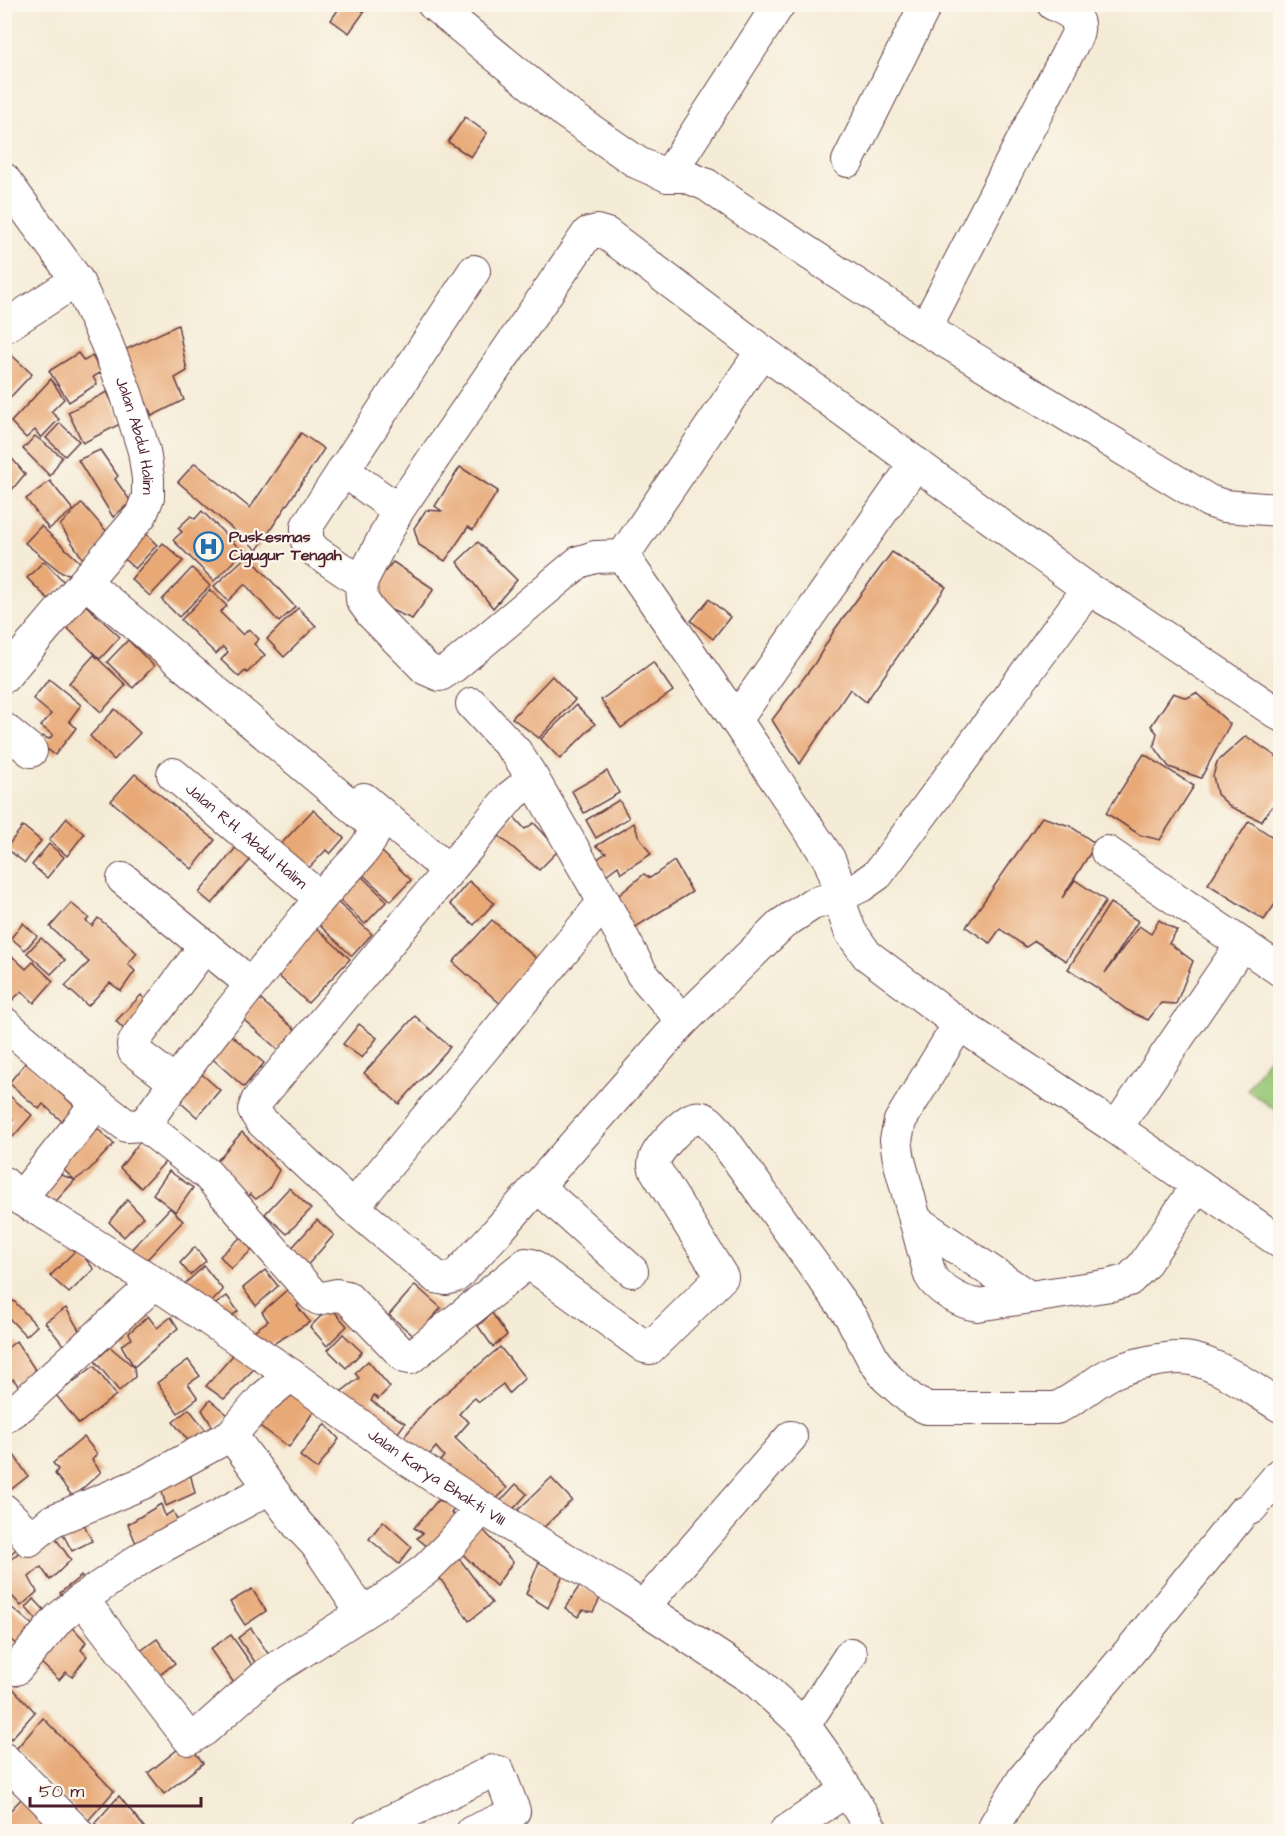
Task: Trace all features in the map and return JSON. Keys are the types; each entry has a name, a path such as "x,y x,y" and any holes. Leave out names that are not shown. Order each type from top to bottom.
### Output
{"street":[{"path":"433,4 566,113 638,163 668,176 685,176 707,185 925,329 1209,501 1224,506 1281,510"},
{"path":"668,176 779,4"},
{"path":"848,161 926,4"},
{"path":"925,329 1077,37 1079,29 1072,14 1053,4"},
{"name":"Jalan Abdul Halim","path":"4,179 13,211 77,280 106,342 126,393 144,451 148,478 148,496 141,515 99,584 4,677"},
{"path":"623,556 595,557 579,562 454,666 440,675 426,669 372,614 362,600 361,582 398,510 588,233 597,231 607,234 762,351 1088,589 1279,711"},
{"path":"361,582 315,551 307,541 307,526 474,271"},
{"path":"4,327 77,280"},
{"path":"623,556 762,351"},
{"path":"736,720 916,463"},
{"path":"343,470 398,510"},
{"path":"623,556 829,859 837,880 850,931 867,956 959,1024 1116,1128 1281,1242"},
{"path":"99,584 448,870"},
{"path":"99,584 373,825 375,830 368,845 320,897 144,1125"},
{"path":"533,779 510,797 448,870 257,1101 255,1110 260,1120 353,1207 436,1277 446,1279 456,1276 683,1021 782,924 812,904 840,896 861,886 878,874 1088,589"},
{"path":"472,704 516,752 604,902 642,974 683,1021"},
{"path":"4,729 31,751"},
{"name":"Jalan R.H. Abdul Halim","path":"173,774 320,897"},
{"path":"1107,852 1242,944 1276,959"},
{"path":"123,879 251,984"},
{"path":"353,1207 604,902"},
{"path":"1116,1128 1242,944"},
{"path":"175,1082 134,1051 133,1045 205,946"},
{"path":"4,1023 127,1126 144,1125 207,1174 314,1296 319,1299 336,1295 347,1297 405,1357 410,1358 526,1264 531,1265 645,1347 650,1348 722,1277 655,1169 654,1163 656,1156 667,1142 686,1123 694,1118 702,1118 710,1122 721,1136 851,1317 873,1359 886,1377 914,1402 927,1408 1056,1408 1108,1375 1129,1365 1190,1359 1216,1368 1281,1406"},
{"path":"959,1024 900,1121 896,1140 898,1160 933,1283 966,1304 977,1305 1111,1285 1129,1280 1143,1266 1198,1185"},
{"path":"12,1191 97,1103"},
{"path":"537,1186 632,1271"},
{"name":"Jalan Karya Bhakti VIII","path":"12,1191 155,1283 291,1375 401,1455 643,1607 757,1682 804,1725 873,1832"},
{"path":"915,1220 1029,1297"},
{"path":"4,1417 22,1405 155,1283"},
{"path":"4,1510 21,1527 29,1540 52,1521 143,1483 231,1435 263,1398 291,1375"},
{"path":"231,1435 298,1525 316,1544 362,1613"},
{"path":"643,1607 791,1437"},
{"path":"995,1825 1023,1779 1243,1512 1251,1509 1281,1474"},
{"path":"18,1670 59,1618 82,1599 143,1557 270,1488"},
{"path":"82,1599 189,1738 204,1730 268,1673 425,1570 482,1508"},
{"path":"804,1725 851,1654"},
{"path":"4,1759 78,1832"},
{"path":"368,1832 494,1771 499,1772 514,1811 511,1815 472,1832"},
{"path":"785,1832 847,1790"}],"green space":[{"path":"1280,1040 1280,1113 1247,1090"}],"building":[{"path":"342,4 354,4 364,12 349,33 331,20"},
{"path":"465,117 487,133 471,157 448,142"},
{"path":"178,325 187,371 175,378 184,400 152,416 145,400 116,354"},
{"path":"4,348 32,374 4,404"},
{"path":"78,353 84,361 92,356 102,372 93,377 97,384 69,402 49,371"},
{"path":"51,379 64,399 51,412 59,419 41,438 35,430 26,438 11,422"},
{"path":"107,392 122,423 83,443 68,412"},
{"path":"60,423 79,441 65,456 46,438"},
{"path":"301,433 324,449 257,550 178,482 195,463 250,508"},
{"path":"35,436 62,457 50,476 23,449"},
{"path":"100,450 118,476 115,479 134,506 126,506 113,517 78,460"},
{"path":"9,455 25,474 10,492 4,487 4,460"},
{"path":"460,467 498,491 473,530 468,527 445,561 419,545 414,528 426,510 442,511 435,506"},
{"path":"50,481 73,510 49,529 26,499"},
{"path":"82,503 108,533 87,565 60,525"},
{"name":"Puskesmas Cigugur Tengah","path":"202,511 243,552 214,581 173,540 182,532 178,528 191,516 195,519"},
{"path":"41,526 82,564 71,574 62,573 25,543"},
{"path":"145,533 157,545 135,569 122,557"},
{"path":"478,542 517,580 493,608 457,562"},
{"path":"163,543 183,561 150,596 131,579"},
{"path":"892,552 946,587 866,702 850,689 800,764 772,720 815,663 835,629"},
{"path":"248,555 295,607 279,622 245,584 228,601 214,586"},
{"path":"44,561 65,583 48,599 27,578"},
{"path":"393,562 434,589 412,619 377,604 373,585"},
{"path":"192,568 210,586 179,617 162,600"},
{"path":"210,590 227,606 220,612 243,635 249,629 259,639 254,644 265,655 247,673 245,671 239,677 221,660 228,652 223,647 216,654 181,620"},
{"path":"709,599 730,617 713,639 691,621"},
{"path":"82,602 120,637 100,659 63,624"},
{"path":"298,608 316,626 284,657 267,639"},
{"path":"128,640 154,666 133,688 107,662"},
{"path":"94,655 126,685 101,712 69,683"},
{"path":"653,662 673,691 621,728 601,700"},
{"path":"552,676 575,700 539,738 512,718"},
{"path":"49,679 81,705 69,721 76,728 55,755 38,742 42,736 49,739 53,735 41,726 51,714 33,699"},
{"path":"1173,693 1187,698 1196,693 1230,724 1201,778 1169,767 1154,746 1157,733 1151,726"},
{"path":"576,705 595,724 560,759 541,739"},
{"path":"115,709 140,733 114,760 90,736"},
{"path":"1246,736 1280,759 1280,797 1261,821 1231,807 1217,794 1213,776 1217,762"},
{"path":"1144,754 1194,786 1160,840 1140,835 1106,813"},
{"path":"607,771 619,793 584,813 572,791"},
{"path":"135,774 215,840 192,869 111,801"},
{"path":"619,800 629,818 596,838 586,820"},
{"path":"313,810 344,838 330,854 326,850 308,869 281,844"},
{"path":"513,816 525,829 534,823 559,850 539,870 498,835"},
{"path":"1042,817 1070,826 1096,844 1062,898 1075,880 1106,901 1066,961 1035,941 1026,947 1000,929 990,943 966,927"},
{"path":"67,818 84,834 67,856 49,840"},
{"path":"1249,821 1280,842 1280,897 1264,920 1208,884"},
{"path":"634,823 638,835 651,854 621,873 618,866 606,875 596,860 606,853 596,846"},
{"path":"23,826 41,841 25,863 6,848"},
{"path":"49,844 64,857 47,878 32,865"},
{"path":"238,845 252,858 212,904 199,893"},
{"path":"378,848 411,880 391,901 357,869"},
{"path":"674,861 692,892 631,930 618,896 644,874 650,878"},
{"path":"356,871 387,901 365,924 334,894"},
{"path":"469,881 494,903 474,925 450,904"},
{"path":"334,899 372,934 352,956 315,921"},
{"path":"71,903 89,918 86,921 92,926 98,918 137,953 128,964 135,971 121,991 110,983 88,1006 65,986 89,962 50,927"},
{"path":"1110,903 1138,921 1105,973 1139,926 1151,934 1159,920 1177,931 1169,943 1193,961 1176,1004 1161,1003 1148,1020 1127,1010 1068,969"},
{"path":"492,920 537,959 504,1007 453,962"},
{"path":"23,923 37,936 25,950 11,938"},
{"path":"312,924 350,959 308,1003 272,970"},
{"path":"41,938 65,960 51,974 27,953"},
{"path":"13,957 26,969 33,962 53,981 34,1003 22,991 4,1008 4,970"},
{"path":"254,994 299,1033 282,1053 237,1014"},
{"path":"141,995 154,1009 129,1035 116,1021"},
{"path":"415,1016 450,1047 399,1104 364,1073"},
{"path":"359,1024 377,1038 362,1058 343,1044"},
{"path":"225,1030 264,1063 244,1087 206,1053"},
{"path":"26,1062 80,1111 67,1126 43,1104 39,1109 9,1083"},
{"path":"197,1070 220,1090 197,1117 174,1097"},
{"path":"4,1091 32,1115 12,1138 4,1132 13,1120 4,1112"},
{"path":"89,1121 114,1144 89,1170 75,1180 55,1162"},
{"path":"242,1132 279,1170 269,1189 256,1199 250,1194 244,1204 215,1163"},
{"path":"142,1139 166,1161 141,1188 120,1168"},
{"path":"169,1171 193,1188 176,1212 153,1194"},
{"path":"56,1173 75,1180 49,1209 26,1201"},
{"path":"289,1188 311,1209 287,1234 265,1214"},
{"path":"127,1200 143,1217 124,1237 109,1222"},
{"path":"170,1208 183,1221 138,1269 124,1257"},
{"path":"317,1220 334,1235 305,1268 288,1252"},
{"path":"241,1237 252,1250 231,1269 220,1256"},
{"path":"195,1247 206,1261 190,1275 180,1263"},
{"path":"77,1249 94,1269 69,1293 50,1276"},
{"path":"204,1266 223,1290 204,1310 177,1291"},
{"path":"265,1270 278,1286 256,1306 243,1288"},
{"path":"415,1285 441,1308 415,1337 389,1315"},
{"path":"288,1289 300,1303 297,1306 310,1322 263,1350 242,1339 268,1321 262,1312"},
{"path":"4,1295 15,1302 37,1326 26,1336 4,1313"},
{"path":"227,1296 238,1311 222,1324 203,1313"},
{"path":"66,1308 86,1342 71,1355 45,1322"},
{"path":"328,1309 333,1310 347,1326 327,1346 310,1327"},
{"path":"492,1313 507,1335 493,1347 478,1326"},
{"path":"148,1316 157,1328 171,1317 178,1328 134,1367 121,1345 132,1339 129,1333"},
{"path":"343,1334 362,1352 346,1368 328,1350"},
{"path":"16,1341 42,1380 25,1394 13,1379 4,1387 4,1351"},
{"path":"110,1347 134,1367 135,1377 119,1391 95,1361"},
{"path":"500,1347 525,1378 509,1393 503,1384 479,1402 475,1398 470,1402 459,1414 469,1422 455,1438 507,1488 488,1508 436,1466 444,1456 436,1447 424,1461 399,1443 427,1409"},
{"path":"234,1354 257,1366 224,1399 206,1386"},
{"path":"188,1360 200,1376 188,1384 198,1398 178,1413 157,1383"},
{"path":"368,1361 390,1387 378,1399 374,1395 371,1401 405,1423 393,1440 334,1397 359,1378 355,1373"},
{"path":"94,1366 116,1395 79,1424 56,1395"},
{"path":"287,1387 314,1411 289,1447 257,1424"},
{"path":"210,1400 228,1415 214,1429 202,1410"},
{"path":"189,1409 212,1438 197,1451 173,1422"},
{"path":"325,1424 339,1439 317,1469 300,1456"},
{"path":"84,1437 97,1454 92,1460 101,1472 73,1497 55,1474 58,1469 53,1463"},
{"path":"12,1452 28,1476 4,1495 4,1460"},
{"path":"188,1465 195,1493 166,1506 158,1478"},
{"path":"551,1478 572,1500 539,1532 518,1510"},
{"path":"516,1484 527,1494 505,1518 494,1508"},
{"path":"446,1499 455,1508 451,1513 462,1521 435,1553 417,1538 423,1533 414,1528 438,1500 443,1503"},
{"path":"161,1504 165,1516 173,1511 182,1530 140,1553 128,1524"},
{"path":"79,1514 92,1541 72,1551 58,1525"},
{"path":"383,1521 412,1547 399,1564 369,1539"},
{"path":"475,1521 513,1562 496,1586 452,1544"},
{"path":"51,1532 71,1560 50,1580 41,1567 29,1577 37,1592 21,1606 4,1587 4,1565 35,1539"},
{"path":"4,1533 17,1548 4,1561"},
{"path":"456,1554 492,1603 469,1621 433,1568"},
{"path":"539,1562 563,1575 548,1608 526,1594"},
{"path":"81,1576 90,1589 69,1607 60,1593"},
{"path":"580,1585 600,1598 593,1612 583,1610 578,1617 565,1608"},
{"path":"252,1589 266,1611 245,1625 230,1602"},
{"path":"34,1599 52,1618 44,1628 26,1608"},
{"path":"10,1606 35,1627 17,1645 4,1634 4,1611"},
{"path":"67,1621 86,1642 81,1650 87,1656 72,1677 66,1672 59,1680 33,1655"},
{"path":"251,1628 275,1664 262,1672 238,1638"},
{"path":"231,1635 259,1675 241,1693 210,1649"},
{"path":"157,1639 175,1663 153,1680 135,1655"},
{"path":"4,1679 35,1712 11,1739 4,1730"},
{"path":"43,1718 114,1791 87,1822 16,1749"},
{"path":"187,1742 203,1763 164,1794 148,1773"},
{"path":"24,1796 50,1822 41,1832 4,1832 4,1817"},
{"path":"119,1796 148,1832 103,1832 95,1823"}],"place":[{"name":"Puskesmas Cigugur Tengah","path":"208,546"}]}
